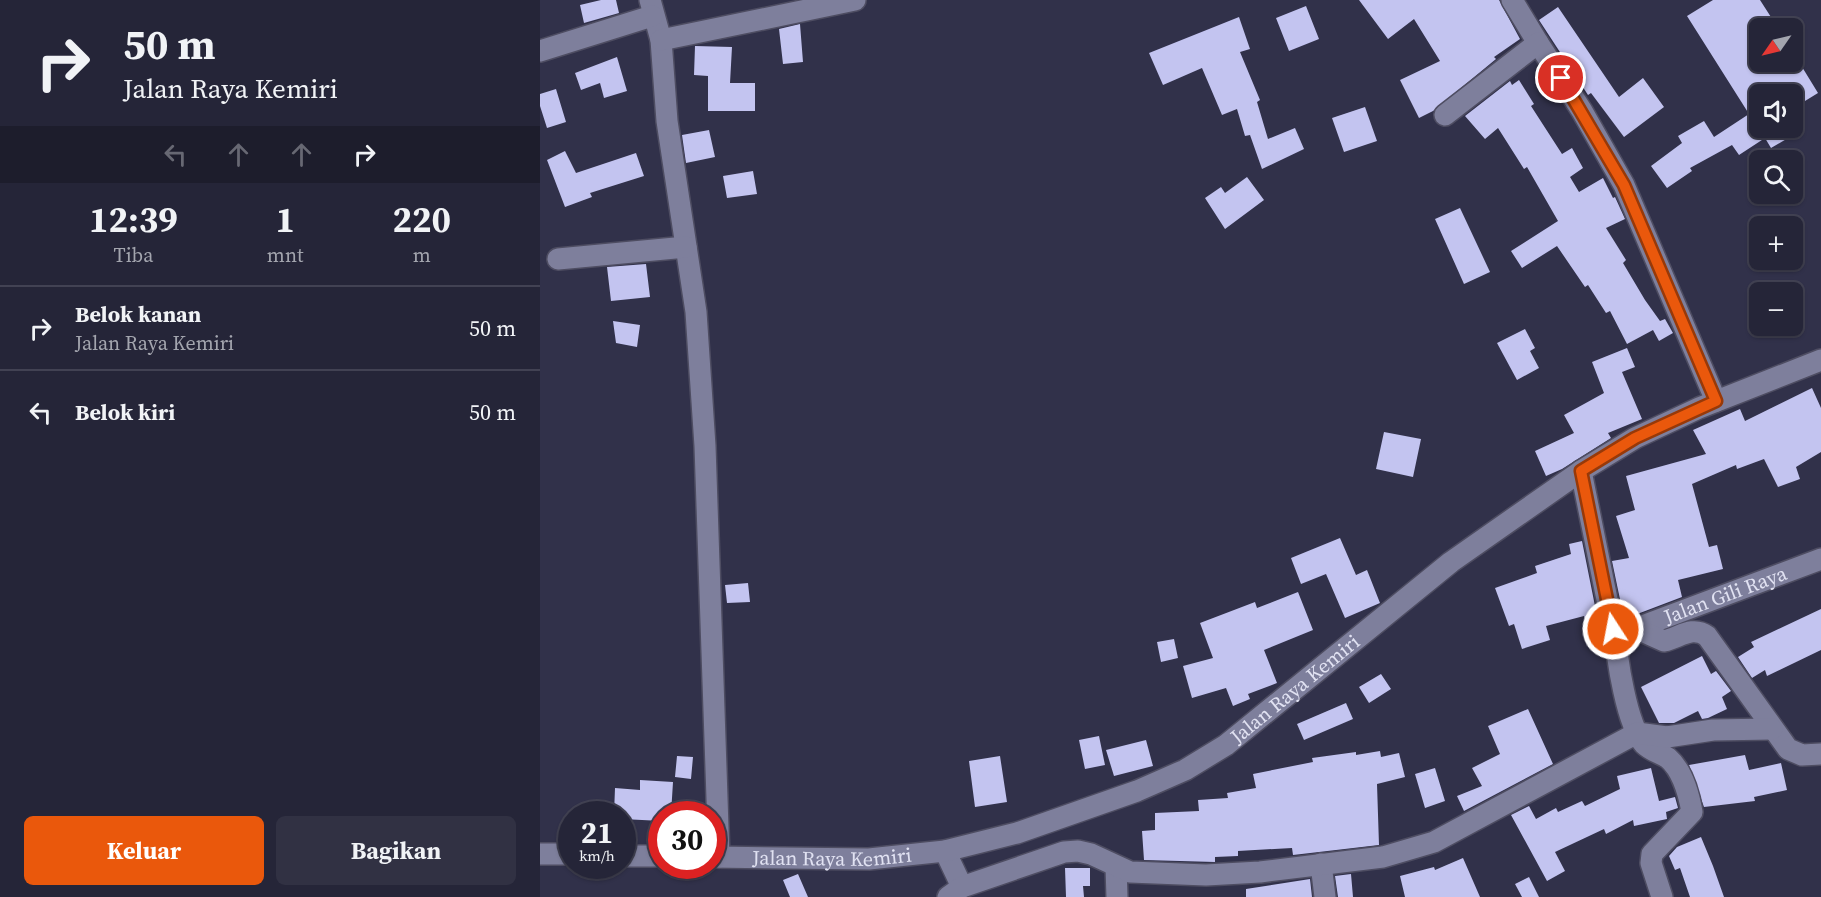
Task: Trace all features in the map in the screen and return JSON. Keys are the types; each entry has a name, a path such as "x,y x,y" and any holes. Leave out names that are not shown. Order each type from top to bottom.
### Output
{"street":[{"path":"661,40 855,0"},
{"path":"1512,0 1582,111 1624,185 1716,401"},
{"path":"540,51 651,8 661,40 667,122 696,312 705,447 714,801"},
{"path":"1445,115 1538,44"},
{"path":"558,259 686,247"},
{"name":"Jalan Raya Kemiri","path":"726,857 869,859 953,877 1017,833 1137,791 1185,770 1226,745 1451,562 1581,471 1635,438 1716,401 1821,360"},
{"path":"1581,471 1613,629 1664,641 1690,631 1699,631 1707,636 1788,749 1802,755 1821,754"},
{"name":"Jalan Gili Raya","path":"1625,630 1821,559"},
{"path":"1625,630 1622,675 1637,733 1644,743 1674,765 1679,773 1692,812 1652,854 1652,863 1662,897"},
{"path":"953,877 1071,852 1091,854 1130,872 1231,874 1383,857 1426,845 1637,733 1667,737 1713,730 1772,729"},
{"path":"540,854 558,854"},
{"path":"1321,864 1325,897"},
{"path":"1116,867 1117,897"}],"building":[{"path":"601,0 616,0 619,13 584,23 580,5"},
{"path":"1359,0 1499,0 1520,39 1494,57 1496,59 1433,111 1419,118 1400,80 1440,61 1414,19 1388,39"},
{"path":"1713,0 1760,0 1772,18 1749,18 1749,72 1803,72 1803,69 1818,93 1803,102 1803,84 1749,84 1749,114 1687,16"},
{"path":"1306,6 1319,39 1289,51 1276,18"},
{"path":"1558,7 1619,97 1643,78 1664,107 1624,137 1591,93 1588,95 1539,20"},
{"path":"1239,17 1250,49 1240,52 1260,100 1257,102 1268,139 1295,128 1304,149 1262,169 1250,135 1245,136 1237,109 1222,115 1202,68 1163,85 1149,53"},
{"path":"800,24 803,62 783,64 779,29"},
{"path":"695,46 732,47 730,83 755,83 755,111 708,111 708,76 694,75"},
{"path":"617,57 627,91 604,98 600,83 581,90 575,73"},
{"path":"1519,80 1534,104 1531,106 1562,154 1572,148 1583,168 1570,177 1579,192 1603,178 1613,198 1615,197 1625,219 1606,228 1626,260 1623,263 1645,300 1660,321 1665,319 1673,333 1659,341 1653,330 1627,344 1610,311 1606,313 1588,285 1585,287 1557,246 1522,268 1511,251 1558,221 1527,167 1524,169 1498,128 1485,139 1465,116 1510,81 1512,85"},
{"path":"556,89 566,122 547,128 540,106 540,94"},
{"path":"1365,107 1377,141 1344,152 1332,118"},
{"path":"1749,114 1749,138 1765,138 1739,155 1732,145 1690,168 1692,171 1667,188 1651,166 1682,143 1678,136 1704,121 1714,137"},
{"path":"709,130 715,157 686,163 682,135"},
{"path":"1765,138 1788,138 1771,148"},
{"path":"565,151 576,173 636,153 644,176 590,193 592,197 565,207 547,160"},
{"path":"753,171 757,194 727,198 723,176"},
{"path":"1247,177 1264,200 1225,229 1205,198 1221,187 1225,193"},
{"path":"1460,208 1490,272 1464,284 1435,219"},
{"path":"646,264 650,297 611,301 607,267"},
{"path":"613,321 640,325 637,347 616,343"},
{"path":"1525,329 1535,348 1530,351 1539,368 1517,380 1497,343"},
{"path":"1627,348 1635,367 1622,372 1642,419 1608,433 1611,438 1562,469 1546,476 1535,451 1574,433 1564,415 1604,393 1592,362"},
{"path":"1812,388 1821,408 1821,452 1796,467 1800,479 1778,487 1764,459 1737,469 1736,465 1692,484 1709,547 1717,545 1723,569 1678,580 1682,597 1632,616 1628,607 1622,609 1612,561 1629,558 1616,516 1635,510 1626,476 1706,454 1693,430 1740,409 1745,421"},
{"path":"1384,432 1421,439 1413,477 1376,469"},
{"path":"1340,538 1356,575 1367,570 1380,603 1345,618 1326,574 1301,584 1291,558"},
{"path":"1582,541 1597,616 1585,620 1584,616 1546,626 1550,640 1522,649 1514,624 1509,626 1495,588 1537,573 1535,566 1571,554 1569,544"},
{"path":"748,583 750,602 727,603 725,585"},
{"path":"1298,592 1313,630 1264,650 1277,683 1248,694 1250,699 1233,706 1226,688 1192,698 1183,666 1213,658 1200,623 1255,602 1257,608"},
{"path":"1821,609 1821,650 1767,676 1765,670 1752,678 1738,657 1754,647 1751,642"},
{"path":"1174,639 1178,658 1161,662 1157,642"},
{"path":"1702,656 1711,674 1716,671 1731,691 1722,697 1727,709 1708,718 1702,719 1698,711 1674,723 1659,723 1641,687"},
{"path":"1381,674 1391,689 1369,703 1359,687"},
{"path":"1346,703 1353,719 1304,740 1297,724"},
{"path":"1528,709 1553,764 1464,811 1457,796 1482,786 1472,768 1500,754 1488,726"},
{"path":"1099,736 1105,765 1085,769 1079,740"},
{"path":"1146,740 1153,766 1114,776 1106,750"},
{"path":"1380,751 1381,757 1399,753 1405,777 1377,784 1379,845 1293,855 1292,848 1238,851 1238,856 1215,857 1215,862 1144,860 1142,831 1155,830 1155,813 1199,811 1198,800 1228,798 1227,793 1256,788 1253,774 1313,762 1312,758"},
{"path":"1745,755 1749,770 1781,763 1787,790 1754,797 1755,801 1704,807 1689,765"},
{"path":"677,756 693,757 691,779 675,777"},
{"path":"1000,756 1007,802 975,807 969,761"},
{"path":"1435,768 1445,801 1425,808 1415,774"},
{"path":"1651,768 1659,801 1675,797 1678,808 1666,812 1667,819 1634,826 1633,820 1606,834 1604,829 1555,852 1565,871 1547,881 1511,815 1529,806 1536,819 1556,808 1558,812 1582,801 1585,806 1620,789 1617,776"},
{"path":"640,780 673,782 672,801 648,801 648,820 636,820 636,801 614,801 615,788 640,790"},
{"path":"1701,837 1724,897 1690,897 1680,868 1675,870 1669,856 1677,847"},
{"path":"1463,858 1480,897 1405,897 1400,876 1434,867 1435,870"},
{"path":"1065,868 1090,868 1090,886 1083,886 1084,897 1066,897"},
{"path":"798,874 808,897 790,897 783,880"},
{"path":"1351,874 1353,897 1338,897 1335,876"},
{"path":"1529,877 1539,897 1522,897 1515,884"},
{"path":"1310,879 1312,897 1246,897 1246,889"}],"route":[{"path":"1561,78 1624,185 1716,401 1635,438 1581,471 1613,629"}]}
